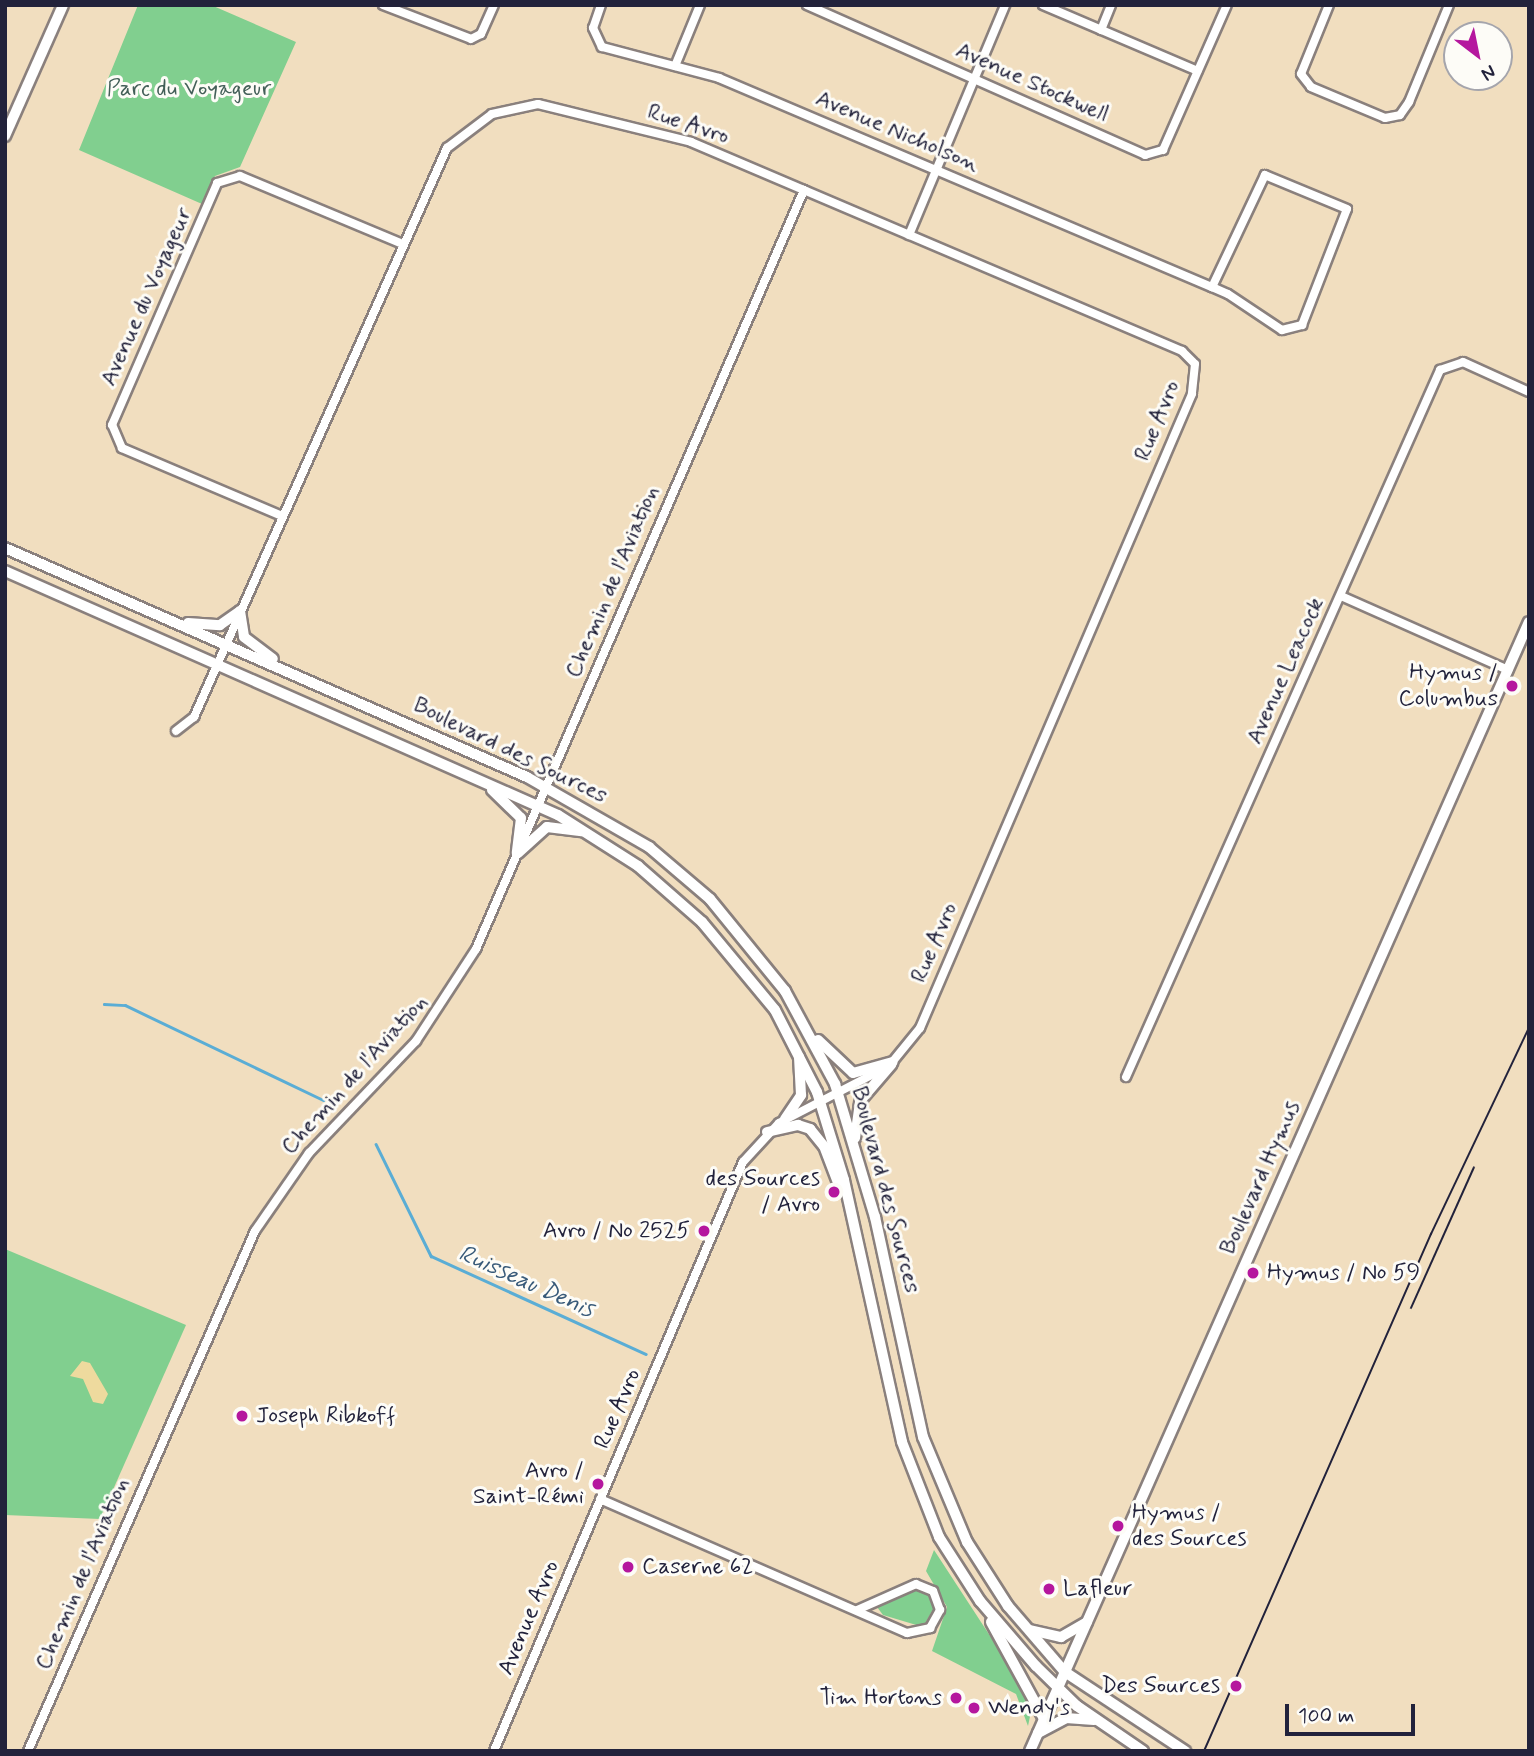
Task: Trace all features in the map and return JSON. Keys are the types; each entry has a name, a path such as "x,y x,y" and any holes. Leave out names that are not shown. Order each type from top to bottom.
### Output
{"main road":[{"path":"5,136 63,5"},
{"name":"Boulevard des Sources","path":"5,548 226,643 546,787 638,840 701,890 760,955 807,1027 839,1095 855,1144 930,1461 967,1542 1024,1627 1065,1672 1185,1751"},
{"name":"Boulevard des Sources","path":"5,571 538,806 588,832 661,883 712,932 798,1051 821,1102 854,1226 910,1471 939,1538 980,1601 1058,1689 1097,1721 1143,1751"},
{"path":"172,621 216,626 240,611 244,637 289,671"},
{"name":"Boulevard Hymus","path":"1030,1751 1529,622"},
{"path":"477,779 520,814 517,853"},
{"path":"517,853 547,827 588,832"},
{"path":"807,1027 850,1072 893,1062"},
{"path":"785,1119 801,1094 798,1051"},
{"path":"855,1144 860,1101 893,1062"},
{"path":"767,1132 798,1125 818,1136 854,1226"},
{"path":"980,1601 1044,1719"},
{"path":"1024,1627 1055,1637 1087,1622"},
{"path":"1038,1733 1072,1717 1097,1721"}],"street":[{"path":"383,5 471,39 481,34 494,5"},
{"name":"Avenue Nicholson","path":"601,5 593,28 602,47 675,66 936,170 1212,288 1282,330 1302,325 1347,209 1265,175 1212,288"},
{"path":"675,66 700,5"},
{"name":"Avenue Stockwell","path":"807,5 1145,155 1163,150 1198,71"},
{"path":"909,235 1005,5"},
{"path":"1043,5 1198,71 1227,5"},
{"path":"1101,30 1111,5"},
{"path":"1329,5 1301,74 1311,87 1385,118 1400,115 1409,102 1449,5"},
{"name":"Rue Avro","path":"282,516 400,243 447,148 467,127 515,106 538,104 691,142 1182,352 1197,370 922,1024 893,1062 839,1095 785,1119 767,1132 736,1176 600,1499"},
{"name":"Avenue du Voyageur","path":"282,516 122,449 112,425 217,183 240,176 400,243"},
{"name":"Chemin de l'Aviation","path":"28,1751 251,1238 309,1153 405,1054 444,1003 538,806 804,190"},
{"name":"Avenue Leacock","path":"1126,1077 1440,370 1463,362 1529,392"},
{"path":"176,731 194,717 282,516"},
{"path":"1341,596 1507,670"},
{"path":"600,1499 911,1634 930,1628 940,1610 933,1591 916,1584 857,1610"},
{"name":"Avenue Avro","path":"494,1751 600,1499"}],"green space":[{"name":"Parc du Voyageur","path":"138,5 211,5 296,42 240,167 215,176 202,204 79,150"},
{"path":"5,1249 186,1325 100,1519 5,1515"},
{"path":"934,1550 1024,1688 1032,1707 1028,1726 1016,1694 932,1651 947,1607 926,1571"},
{"path":"911,1588 926,1593 935,1606 923,1627 883,1615 877,1607"}],"sand":[{"path":"82,1361 90,1363 108,1394 103,1404 93,1402 83,1379 70,1376"}],"waterway":[{"name":"Ruisseau Denis","path":"104,1004 125,1005 323,1100"},
{"name":"Ruisseau Denis","path":"376,1144 431,1256 646,1354"}],"tram line":[{"path":"1204,1751 1431,1234 1529,1028"},
{"path":"1411,1308 1474,1167"}],"place":[{"name":"Hymus / Columbus","path":"1512,686"},
{"name":"des Sources / Avro","path":"834,1192"},
{"name":"Avro / No 2525","path":"704,1231"},
{"name":"Hymus / No 59","path":"1253,1273"},
{"name":"Joseph Ribkoff","path":"242,1416"},
{"name":"Avro / Saint-Rémi","path":"598,1484"},
{"name":"Hymus / des Sources","path":"1118,1526"},
{"name":"Caserne 62","path":"628,1567"},
{"name":"Lafleur","path":"1049,1589"},
{"name":"Des Sources","path":"1236,1686"},
{"name":"Tim Hortons","path":"956,1698"},
{"name":"Wendy's","path":"974,1708"}]}
